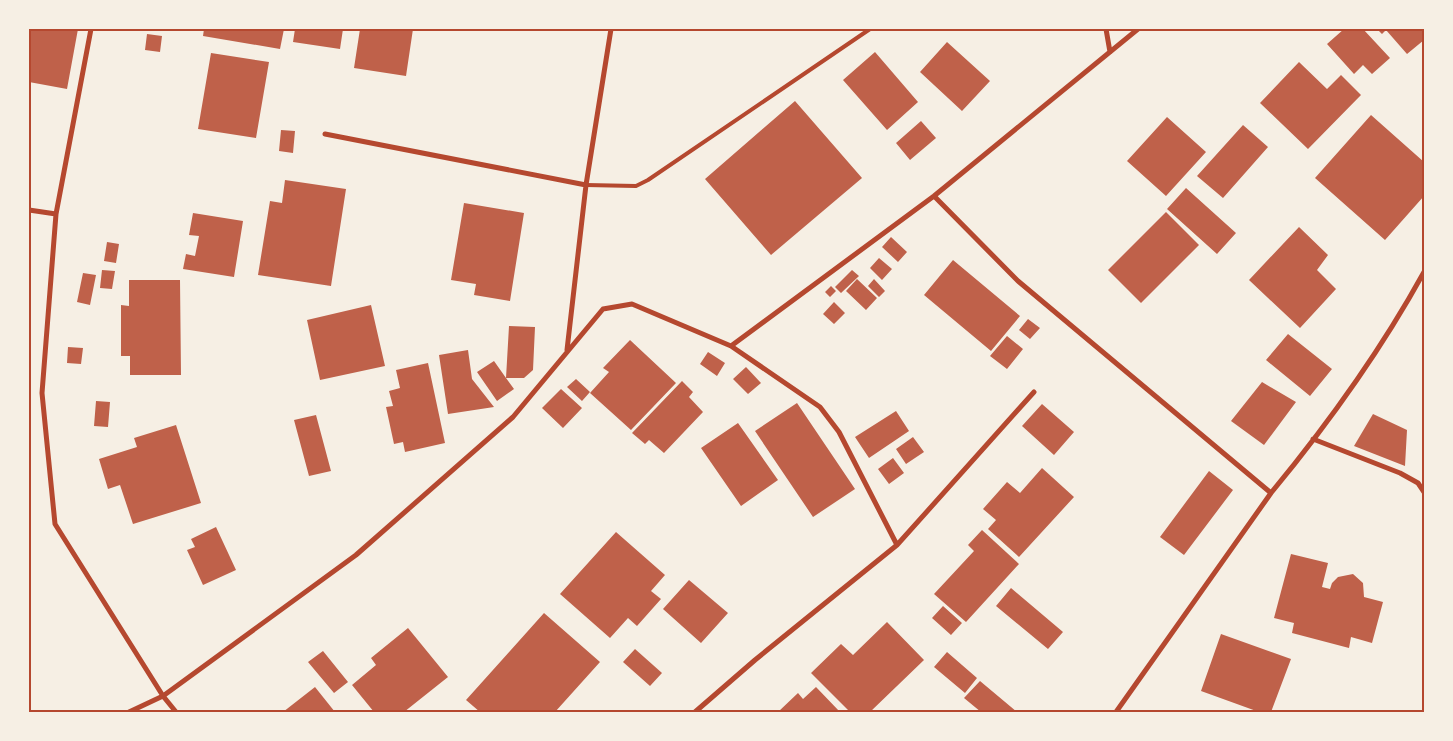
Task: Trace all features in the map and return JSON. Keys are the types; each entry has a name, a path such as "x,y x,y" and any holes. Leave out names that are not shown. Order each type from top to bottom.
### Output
{"street":[{"path":"91,29 56,214 42,394 55,524 163,696 176,712"},
{"path":"567,350 586,185 611,29"},
{"path":"1106,29 1110,52"},
{"path":"731,346 934,196 1138,29"},
{"path":"325,134 586,185"},
{"path":"934,196 1018,281 1271,493"},
{"path":"29,210 56,214"},
{"path":"1116,712 1271,493 1313,439 1396,323 1424,272"},
{"path":"129,712 163,696 356,555 513,417 603,309 632,304 731,346 820,407 838,432 897,545"},
{"path":"695,712 755,660 897,545 1034,392"},
{"path":"1313,439 1400,474 1418,483 1424,492"}],"lane":[{"path":"586,185 636,186 648,180 870,29"}],"building":[{"path":"29,29 78,29 67,89 29,82"},
{"path":"204,29 284,29 280,49 203,36"},
{"path":"295,29 343,29 340,49 293,42"},
{"path":"360,29 413,29 406,76 354,68"},
{"path":"1344,29 1363,29 1390,58 1372,74 1363,65 1354,74 1327,44"},
{"path":"1377,29 1424,29 1424,40 1407,54 1386,30 1382,34"},
{"path":"147,34 162,36 160,52 145,50"},
{"path":"947,42 990,81 962,111 920,72"},
{"path":"875,52 918,102 887,130 843,80"},
{"path":"211,53 269,62 256,138 198,129"},
{"path":"1299,62 1327,89 1341,75 1361,95 1308,149 1260,103"},
{"path":"795,101 862,178 771,255 705,179"},
{"path":"1371,115 1424,162 1424,196 1385,240 1315,178"},
{"path":"1167,117 1206,152 1166,196 1127,161"},
{"path":"921,121 936,138 910,160 896,143"},
{"path":"1243,125 1268,147 1223,198 1197,176"},
{"path":"281,130 295,131 293,153 279,151"},
{"path":"285,180 346,189 331,286 258,275 270,201 282,203"},
{"path":"1186,188 1236,233 1217,254 1167,209"},
{"path":"464,203 524,213 510,301 474,295 476,284 451,280"},
{"path":"1166,212 1199,245 1141,303 1108,270"},
{"path":"193,213 243,221 234,277 183,269 186,254 195,256 199,236 189,235"},
{"path":"1299,227 1328,255 1317,270 1336,289 1300,328 1249,280"},
{"path":"891,237 907,252 898,262 882,247"},
{"path":"107,242 119,244 116,263 104,261"},
{"path":"879,258 892,269 882,280 870,268"},
{"path":"953,260 1020,316 991,351 924,295"},
{"path":"102,270 115,271 112,289 100,288"},
{"path":"852,270 859,276 841,293 835,287"},
{"path":"83,273 96,275 90,305 77,302"},
{"path":"857,279 877,298 866,310 846,291"},
{"path":"874,279 885,291 879,297 868,286"},
{"path":"129,280 180,280 181,375 130,375 130,356 121,356 121,305 129,306"},
{"path":"831,286 836,291 830,297 825,292"},
{"path":"834,302 845,313 834,324 823,314"},
{"path":"371,305 385,366 320,380 307,320"},
{"path":"1028,319 1040,328 1030,339 1019,330"},
{"path":"509,326 535,327 533,370 524,378 506,378"},
{"path":"1288,334 1332,369 1310,396 1266,360"},
{"path":"1007,336 1023,349 1007,369 990,356"},
{"path":"630,340 676,383 631,430 590,393 609,372 603,368"},
{"path":"68,347 83,348 81,364 67,363"},
{"path":"468,350 472,379 494,407 448,414 439,355"},
{"path":"708,352 725,363 717,376 700,364"},
{"path":"494,361 514,389 497,401 477,372"},
{"path":"428,363 445,443 405,452 403,442 394,444 386,407 393,406 389,391 400,388 396,370"},
{"path":"746,367 761,383 748,394 733,379"},
{"path":"576,379 590,392 582,401 567,387"},
{"path":"682,381 693,392 689,397 703,412 664,453 649,440 645,444 632,433"},
{"path":"1262,382 1296,402 1264,445 1231,421"},
{"path":"561,389 582,408 563,428 542,408"},
{"path":"96,401 110,402 108,427 94,426"},
{"path":"797,403 855,489 813,517 755,431"},
{"path":"1042,404 1074,432 1054,455 1022,426"},
{"path":"896,411 909,431 869,458 855,437"},
{"path":"1373,414 1407,430 1405,466 1354,446"},
{"path":"316,415 331,471 309,476 294,420"},
{"path":"738,423 778,480 741,506 701,448"},
{"path":"176,425 201,503 133,524 120,485 108,489 99,459 137,447 134,438"},
{"path":"913,437 924,452 906,464 896,449"},
{"path":"893,458 904,473 889,484 878,469"},
{"path":"1042,468 1074,497 1019,557 988,529 996,520 983,509 1007,482 1020,493"},
{"path":"1209,471 1233,490 1184,555 1160,537"},
{"path":"216,527 236,570 203,585 187,550 195,547 191,539"},
{"path":"982,530 1019,564 966,622 934,594 974,551 968,545"},
{"path":"616,532 665,575 651,591 661,599 637,626 628,618 610,638 560,594"},
{"path":"1291,554 1328,563 1322,587 1330,589 1332,583 1338,577 1353,574 1363,583 1364,597 1383,602 1372,643 1351,637 1349,648 1292,633 1294,623 1274,618"},
{"path":"689,580 728,613 701,643 663,609"},
{"path":"1011,588 1063,632 1048,649 996,606"},
{"path":"943,606 962,623 951,635 932,618"},
{"path":"544,613 600,662 555,712 480,712 466,700"},
{"path":"887,622 924,660 870,712 850,712 811,673 841,644 853,655"},
{"path":"408,628 448,677 404,712 374,712 352,685 376,665 371,658"},
{"path":"1221,634 1291,659 1271,712 1259,712 1201,691"},
{"path":"635,649 662,673 650,686 623,662"},
{"path":"323,651 348,682 334,693 308,662"},
{"path":"947,652 977,678 965,693 934,667"},
{"path":"980,681 1017,712 981,712 964,698"},
{"path":"315,687 335,712 283,712"},
{"path":"816,687 840,712 778,712 798,693 803,699"}]}
